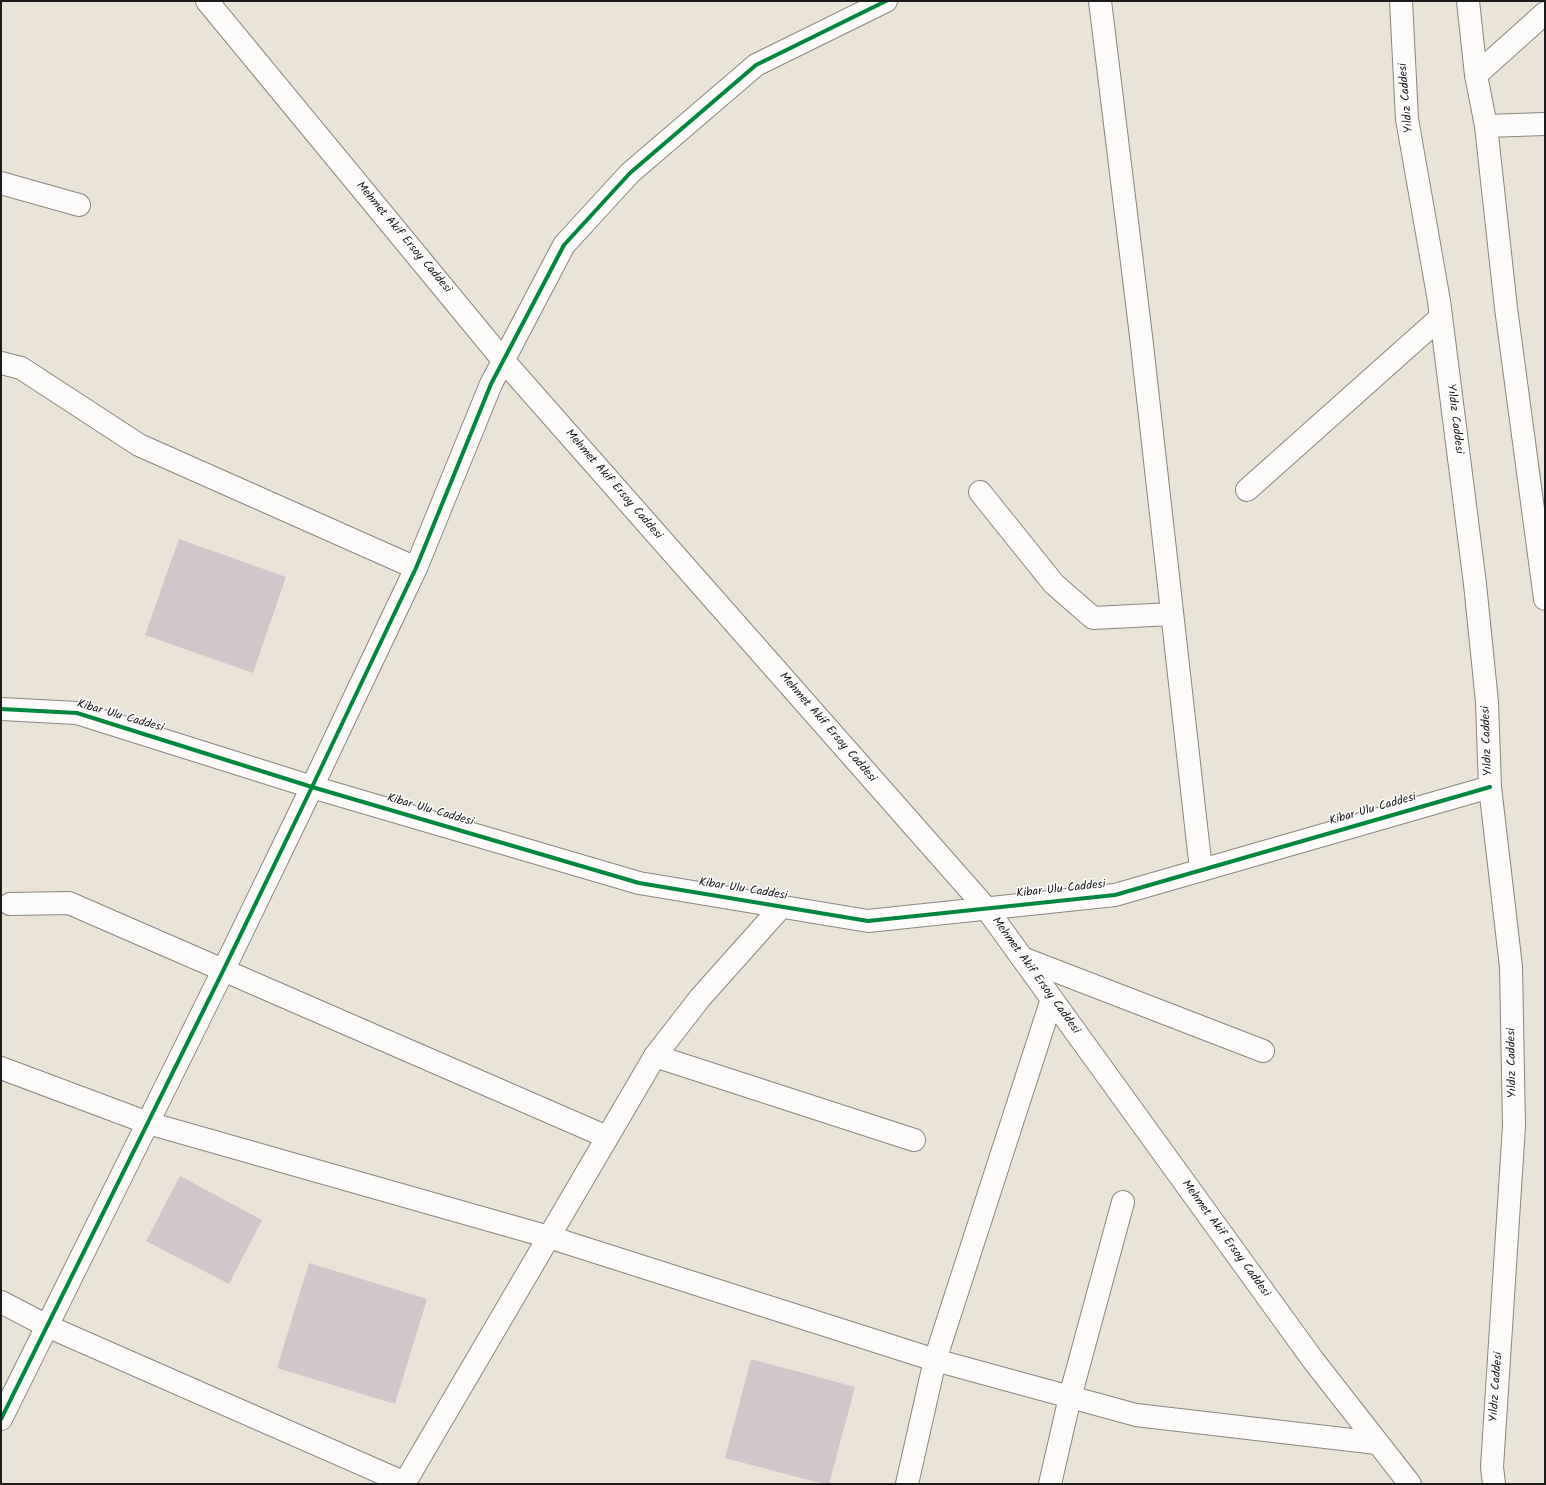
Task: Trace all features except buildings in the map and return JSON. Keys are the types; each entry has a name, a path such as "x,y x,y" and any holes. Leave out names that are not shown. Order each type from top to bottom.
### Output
{"street":[{"name":"Mehmet Akif Ersoy Caddesi","path":"207,1 503,360 986,908 1312,1360 1410,1484"},
{"path":"1,1419 223,971 312,787 416,568 491,384 564,245 630,173 756,64 886,1"},
{"path":"1100,1 1140,328 1201,870"},
{"name":"Yıldız Caddesi","path":"1401,1 1407,119 1441,317 1475,584 1487,702 1490,787 1511,967 1514,1126 1492,1467 1494,1484"},
{"path":"1468,1 1476,75 1486,126 1506,308 1540,529 1545,599"},
{"path":"1476,75 1545,13"},
{"path":"1486,126 1545,124"},
{"path":"1,183 79,205"},
{"path":"1247,490 1441,317"},
{"path":"1,363 21,368 139,445 416,568"},
{"path":"980,492 1054,584 1093,618 1172,614"},
{"name":"Kibar Ulu Caddesi","path":"1,709 77,713 312,787 639,883 868,921 1115,895 1490,787"},
{"path":"10,904 69,903 607,1137"},
{"path":"1,1302 47,1326 404,1483 655,1056 700,998 782,906"},
{"path":"1022,958 1263,1051"},
{"path":"907,1484 935,1360 1052,999"},
{"path":"655,1056 914,1140"},
{"path":"1,1068 148,1123 549,1237 935,1360 1136,1415 1377,1443"},
{"path":"1050,1484 1070,1397 1123,1202"}],"cycle path":[{"path":"1,1419 223,971 312,787 416,568 491,384 564,245 630,173 756,65 886,1"},
{"path":"1,709 77,713 312,787 639,883 868,921 1115,895 1490,787"}]}
